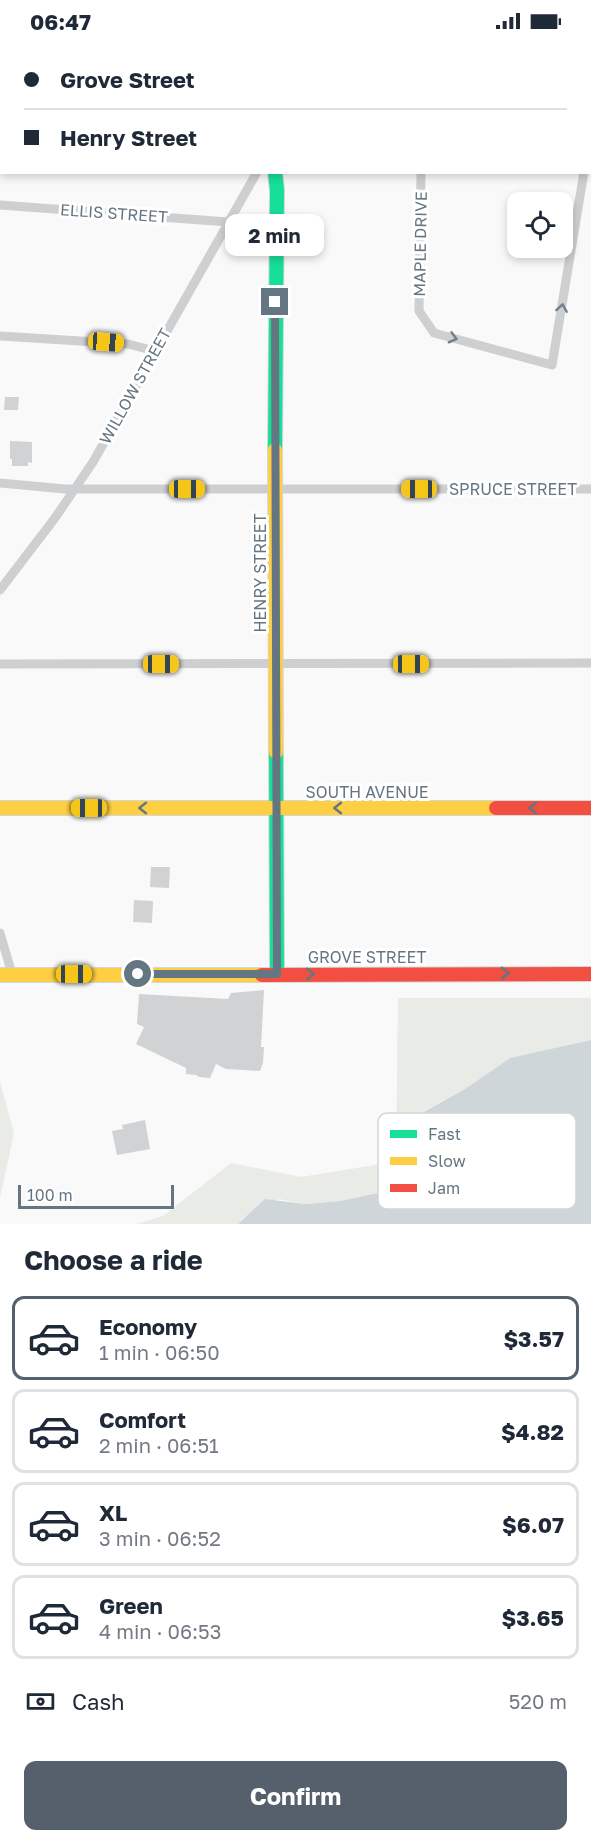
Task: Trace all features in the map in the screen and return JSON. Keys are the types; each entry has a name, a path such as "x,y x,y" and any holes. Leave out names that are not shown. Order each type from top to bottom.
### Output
{"main road":[{"name":"HENRY STREET","path":"274,174 277,190 275,302 277,974"},
{"name":"SOUTH AVENUE","path":"0,808 591,808"},
{"name":"GROVE STREET","path":"6,974 591,974"}],"street":[{"name":"WILLOW STREET","path":"0,590 93,462 256,174"},
{"name":"MAPLE DRIVE","path":"421,174 419,311 434,333 552,365 584,174"},
{"name":"ELLIS STREET","path":"0,205 228,222"},
{"path":"0,336 128,344 155,351"},
{"name":"SPRUCE STREET","path":"0,483 74,489 591,489"},
{"path":"0,664 591,663"},
{"path":"0,933 6,974"}],"shaded area":[{"path":"398,998 591,998 591,1040 510,1058 465,1089 420,1113 397,1113"},
{"path":"591,1040 591,1224 238,1224 265,1199 305,1204 340,1201 378,1193 378,1209 576,1209 576,1113 422,1113 465,1089 510,1058"},
{"path":"0,1082 14,1133 0,1198"},
{"path":"231,1163 301,1177 378,1165 378,1193 340,1201 305,1204 279,1199 243,1218 238,1224 137,1224 163,1216"}],"building":[{"path":"5,397 19,397 18,410 4,410"},
{"path":"10,441 32,442 32,463 28,462 28,466 12,466"},
{"path":"151,867 170,867 169,888 150,887"},
{"path":"134,900 153,901 152,923 133,922"},
{"path":"264,990 261,1047 264,1047 260,1071 226,1069 216,1064 210,1078 199,1077 186,1074 186,1068 136,1044 144,1027 137,1024 139,994 228,999 231,993"},
{"path":"145,1120 150,1149 117,1155 112,1131 123,1129 122,1125"}],"traffic: fast":[{"path":"275,174 275,450"},
{"path":"276,752 277,974"}],"traffic: slow":[{"path":"275,450 276,752"},
{"path":"0,808 496,808"},
{"path":"0,975 262,975"}],"traffic: jam":[{"path":"496,808 591,808"},
{"path":"262,975 591,974"}],"route":[{"path":"138,974 277,974 275,302"}]}
